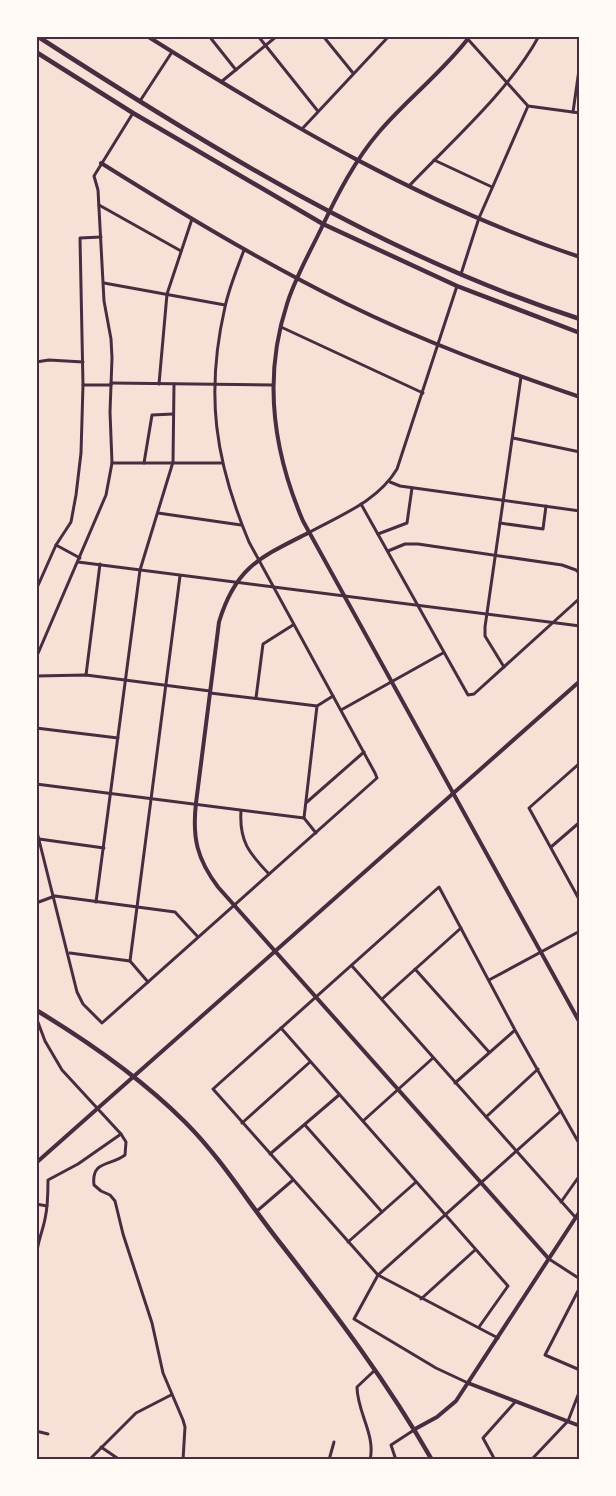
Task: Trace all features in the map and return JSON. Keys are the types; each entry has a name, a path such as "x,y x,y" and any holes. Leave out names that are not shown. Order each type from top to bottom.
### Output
{"main road":[{"path":"37,36 139,102 329,212 398,247 461,274 580,319"},
{"path":"36,52 133,113 323,224 457,286 580,333"},
{"path":"36,1010 134,1077 185,1122 234,1179 278,1241 329,1304 415,1430 432,1460"}],"street":[{"path":"147,36 220,82 358,160 479,218 580,257"},
{"path":"209,36 236,70"},
{"path":"258,36 317,110"},
{"path":"220,82 277,36"},
{"path":"323,36 353,73"},
{"path":"301,129 389,36"},
{"path":"409,186 507,83 528,56 539,36"},
{"path":"580,112 528,106 468,37 379,132 358,160 329,212 297,278 281,327 275,355 273,385 276,436 293,498 580,1023"},
{"path":"139,102 172,52"},
{"path":"573,112 580,63"},
{"path":"461,274 479,218 528,106"},
{"path":"36,658 106,495 112,463 111,339 104,301 98,190 94,176 133,113"},
{"path":"434,160 493,187"},
{"path":"101,163 244,250 348,304 439,345 521,377 580,396"},
{"path":"99,205 181,251"},
{"path":"159,384 167,294 192,219"},
{"path":"36,590 56,545 70,522 76,495 81,453 83,385 80,238 101,237"},
{"path":"36,828 55,896 77,992 83,1004 102,1023 376,778 364,752 258,561 233,506 221,464 215,423 215,385 219,340 225,305 244,250"},
{"path":"104,283 225,305"},
{"path":"457,286 423,393 397,469 390,482 361,504 246,569 225,601 219,622 210,692 196,803 195,835 203,864 218,887 549,1259 580,1279"},
{"path":"281,327 423,393"},
{"path":"36,362 49,360 83,362"},
{"path":"504,667 485,636 521,377"},
{"path":"96,902 140,570 173,462 174,384"},
{"path":"83,385 273,385"},
{"path":"144,463 152,415 173,414"},
{"path":"513,438 580,452"},
{"path":"112,463 221,464"},
{"path":"390,482 412,488 580,511"},
{"path":"378,534 407,523 412,488"},
{"path":"361,504 468,694 474,694 580,598"},
{"path":"500,523 543,529 546,506"},
{"path":"158,513 241,525"},
{"path":"388,551 405,544 418,544 562,565 580,574"},
{"path":"56,545 79,560 100,564 580,626"},
{"path":"86,675 100,564"},
{"path":"130,961 180,575"},
{"path":"256,698 263,644 294,626"},
{"path":"341,710 443,653"},
{"path":"36,676 86,675 317,706 333,696"},
{"path":"36,1163 580,681"},
{"path":"304,818 317,706"},
{"path":"36,728 118,738"},
{"path":"306,803 364,752"},
{"path":"580,763 529,808 580,901"},
{"path":"36,784 304,818 316,833"},
{"path":"241,810 240,826 243,839 254,858 269,874"},
{"path":"551,848 580,822"},
{"path":"39,839 104,848"},
{"path":"498,1338 378,1275 213,1089 439,887 515,1030 580,1145"},
{"path":"36,903 55,896 137,909 175,912 198,938"},
{"path":"382,999 461,928"},
{"path":"489,980 580,931"},
{"path":"69,953 130,961 148,982"},
{"path":"351,965 576,1218"},
{"path":"415,969 489,1052"},
{"path":"36,1017 53,1056 62,1070 126,1142 125,1155 96,1169 93,1178 94,1185 115,1201 123,1234 152,1323 163,1373 185,1427 183,1460"},
{"path":"281,1028 508,1286 479,1328"},
{"path":"455,1083 515,1030"},
{"path":"363,1121 433,1058"},
{"path":"242,1123 310,1062"},
{"path":"486,1117 538,1069"},
{"path":"270,1154 339,1095"},
{"path":"561,1111 378,1275 354,1319 436,1368 468,1383 580,1426"},
{"path":"305,1125 382,1212"},
{"path":"36,1261 37,1243 45,1220 48,1180 78,1164 121,1134"},
{"path":"561,1202 580,1175"},
{"path":"257,1211 293,1180"},
{"path":"348,1242 416,1182"},
{"path":"36,1204 47,1206"},
{"path":"396,1460 391,1445 437,1418 456,1401 580,1211"},
{"path":"421,1299 476,1250"},
{"path":"580,1287 545,1355 580,1370"},
{"path":"370,1460 370,1438 357,1399 357,1387 375,1370"},
{"path":"538,1460 533,1458 568,1421 580,1390"},
{"path":"89,1460 136,1413 171,1395"},
{"path":"495,1460 483,1438 516,1401"},
{"path":"36,1431 48,1434"},
{"path":"329,1460 334,1442"},
{"path":"102,1448 120,1460"}]}
